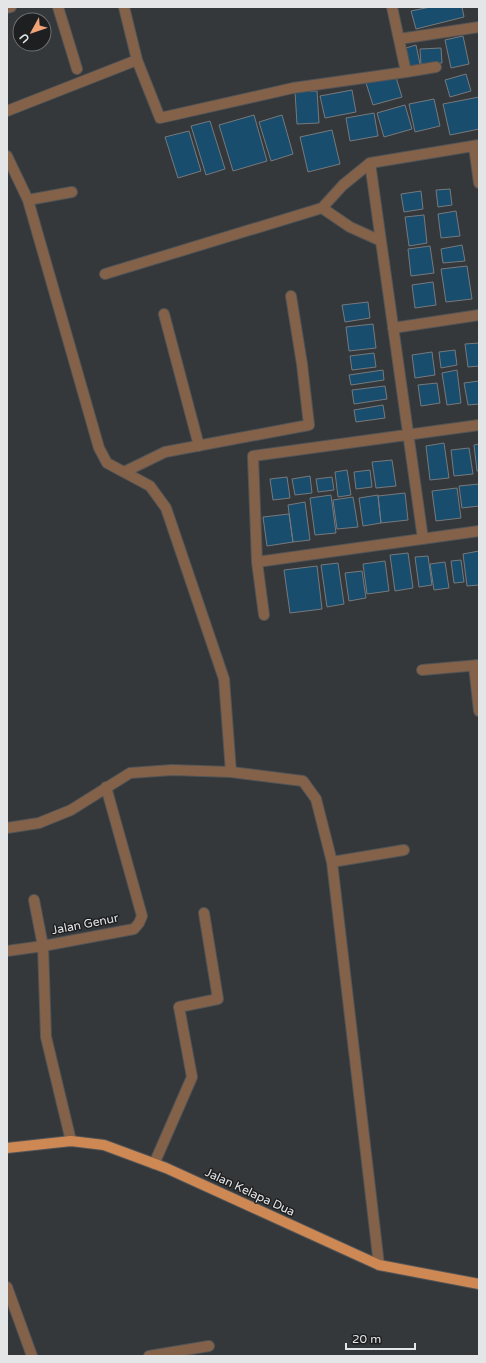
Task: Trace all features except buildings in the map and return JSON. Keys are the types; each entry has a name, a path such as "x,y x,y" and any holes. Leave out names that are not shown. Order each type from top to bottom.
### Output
{"main road":[{"name":"Jalan Kelapa Dua","path":"7,1148 71,1142 104,1145 154,1164 379,1265 479,1284"}],"street":[{"path":"7,8 11,7"},
{"path":"58,7 77,68"},
{"path":"124,7 136,60 160,118 293,88 436,67"},
{"path":"392,7 406,72"},
{"path":"399,39 479,27"},
{"path":"7,111 136,60"},
{"path":"105,274 322,208 343,185 370,163 476,146 479,183"},
{"path":"7,156 28,200 100,448 107,463 150,486 166,508 176,534 224,679 231,772"},
{"path":"370,163 423,538"},
{"path":"28,200 72,192"},
{"path":"322,208 350,227 381,241"},
{"path":"124,472 165,452 308,425 302,364 291,296"},
{"path":"164,314 199,446"},
{"path":"393,328 479,316"},
{"path":"264,615 257,562 253,456 479,425"},
{"path":"257,562 479,531"},
{"path":"422,670 476,665 479,711"},
{"path":"7,828 39,823 71,810 130,773 172,770 231,772 303,781 316,800 332,862 379,1265"},
{"name":"Jalan Genur","path":"71,1142 46,1037 43,946 134,929 142,916 106,787"},
{"path":"332,862 404,850"},
{"path":"7,951 43,946 34,900"},
{"path":"154,1164 192,1077 179,1007 218,999 204,913"},
{"path":"7,1287 32,1356"},
{"path":"149,1356 209,1346"}]}
